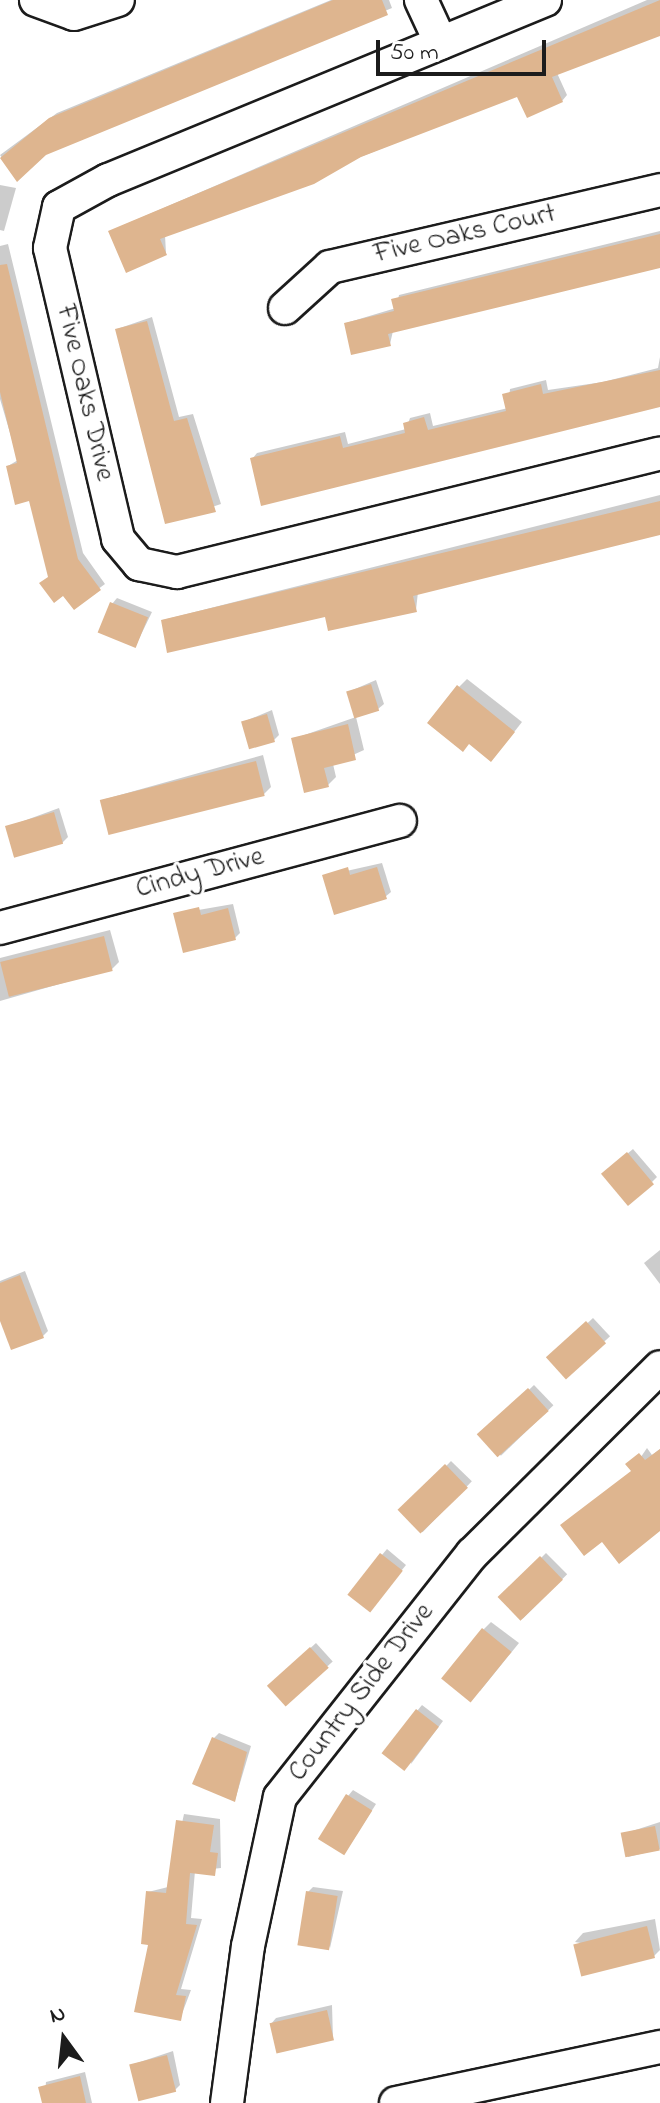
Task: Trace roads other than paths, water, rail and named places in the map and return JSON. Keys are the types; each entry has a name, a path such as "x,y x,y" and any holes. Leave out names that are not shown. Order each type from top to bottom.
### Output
{"street":[{"path":"36,0 74,14 118,0"},
{"path":"421,0 441,43"},
{"name":"Five Oaks Drive","path":"545,0 59,207 50,248 118,539 139,564 177,572 660,453"},
{"name":"Five Oaks Court","path":"285,308 330,267 660,190"},
{"name":"Cindy Drive","path":"0,928 400,821"},
{"name":"Country Side Drive","path":"227,2103 248,1946 280,1797 472,1554 660,1367"},
{"path":"396,2103 660,2047"}]}
